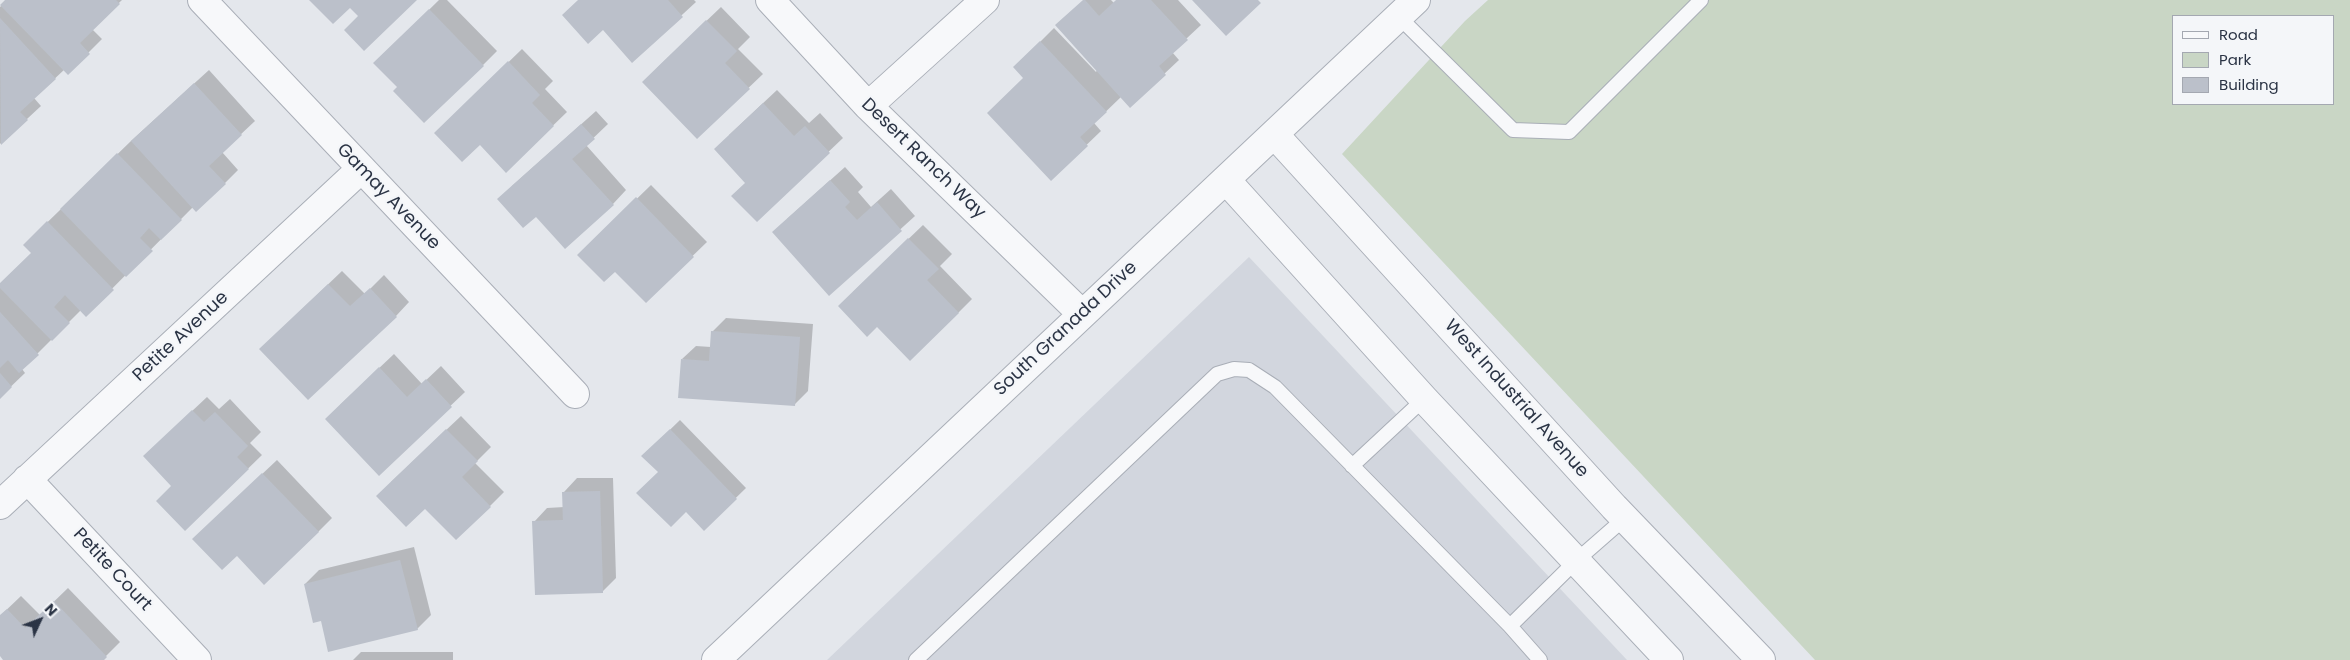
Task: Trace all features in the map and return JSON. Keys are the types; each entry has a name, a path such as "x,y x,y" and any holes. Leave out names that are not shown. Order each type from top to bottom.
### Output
{"street":[{"name":"Gamay Avenue","path":"202,0 575,394"},
{"name":"Desert Ranch Way","path":"770,0 868,106 1082,314"},
{"path":"868,106 985,0"},
{"name":"South Granada Drive","path":"716,660 1408,8"},
{"name":"West Industrial Avenue","path":"1274,134 1625,518 1761,660"},
{"name":"Petite Avenue","path":"0,505 361,169"},
{"path":"1226,180 1424,399 1669,660"},
{"name":"Petite Court","path":"27,479 197,660"}],"lane":[{"path":"1408,8 1512,130 1568,132 1701,0"},
{"path":"916,660 1217,374 1234,369 1249,370 1275,387 1510,626 1540,660"},
{"path":"1352,466 1424,399"},
{"path":"1510,626 1577,560 1625,518"}],"shaded area":[{"path":"1249,257 1627,660 827,660"}],"green space":[{"path":"1488,0 2350,0 2350,660 1815,660 1342,154 1465,21"}],"building":[{"path":"5,0 116,0 120,4 80,43 90,54 68,75 0,5"},
{"path":"309,0 417,0 364,51 344,30 358,16 350,8 333,24"},
{"path":"578,0 668,0 683,17 632,63 603,30 588,44 562,15"},
{"path":"1083,0 1099,16 1116,0 1151,0 1188,40 1159,66 1166,75 1130,108 1055,25"},
{"path":"1192,0 1258,0 1261,3 1226,36"},
{"path":"429,9 484,66 424,123 393,91 397,87 373,63"},
{"path":"0,18 56,79 20,112 28,120 1,145"},
{"path":"706,20 737,51 725,63 750,89 697,139 642,82"},
{"path":"1040,41 1107,112 1080,137 1088,146 1051,181 987,113 1023,78 1013,67"},
{"path":"508,61 540,95 532,103 554,126 506,173 480,145 462,162 434,133"},
{"path":"194,83 242,135 209,166 226,184 196,212 131,141"},
{"path":"763,103 794,136 805,126 830,153 757,222 731,196 745,183 714,149"},
{"path":"581,124 595,139 572,159 614,205 565,249 536,217 523,228 497,199"},
{"path":"117,153 182,220 161,240 149,228 140,238 153,251 126,277 60,209"},
{"path":"830,180 850,202 845,207 857,220 877,202 902,231 829,296 772,232"},
{"path":"636,197 694,257 646,303 615,272 604,282 577,255"},
{"path":"47,221 114,290 86,317 65,295 54,307 70,323 52,341 0,288 0,283 31,253 23,245"},
{"path":"908,238 939,269 927,280 959,313 910,361 877,327 867,337 838,306"},
{"path":"328,284 350,306 370,288 397,317 308,400 259,349"},
{"path":"0,312 39,355 19,373 8,360 0,368"},
{"path":"711,331 800,337 795,406 678,398 681,359 709,361"},
{"path":"379,367 407,397 426,379 452,407 379,476 325,419"},
{"path":"0,373 12,387 0,399"},
{"path":"192,410 204,422 215,412 248,446 237,457 249,469 185,531 156,501 171,486 143,456"},
{"path":"446,429 478,461 462,477 491,507 456,540 425,509 406,527 376,496"},
{"path":"670,429 737,499 704,531 686,512 671,527 636,493 658,472 641,456"},
{"path":"262,473 319,532 264,585 237,556 222,570 192,539"},
{"path":"600,491 603,593 535,595 532,521 563,520 562,492"},
{"path":"400,560 418,630 328,652 321,621 313,623 304,584"},
{"path":"54,601 107,657 104,660 3,660 0,656 0,615 7,609 25,628"}]}
